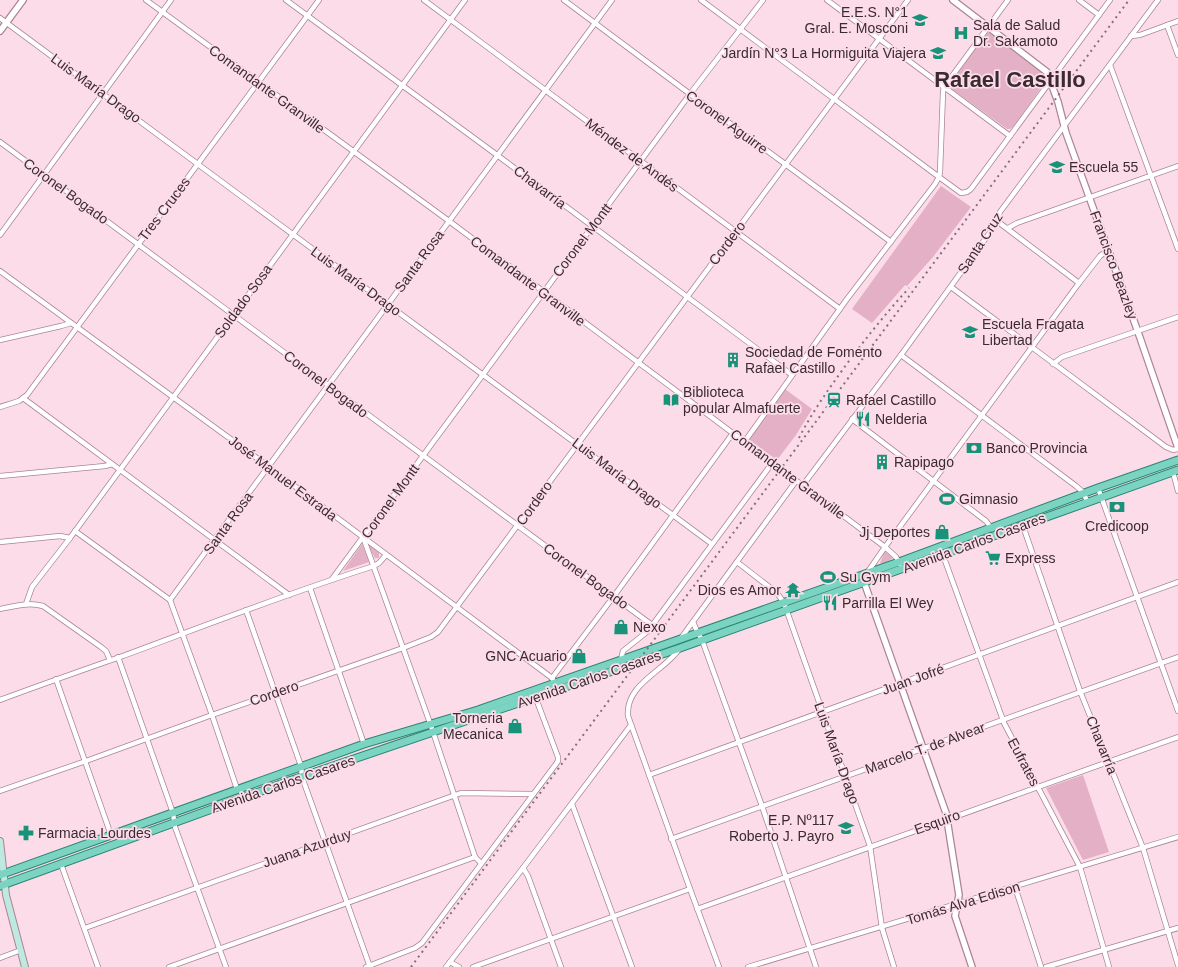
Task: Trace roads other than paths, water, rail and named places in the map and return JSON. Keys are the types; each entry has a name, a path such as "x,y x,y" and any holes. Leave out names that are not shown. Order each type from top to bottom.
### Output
{"main road":[{"name":"Avenida Carlos Casares","path":"785,606 864,582 900,565 991,528 1178,460"},
{"name":"Avenida Carlos Casares","path":"2,885 302,777 536,698 555,684 610,671 680,648 700,636 785,606 867,573 943,555 1175,471"},
{"name":"Avenida Carlos Casares","path":"2,875 364,744 478,710 555,684 681,638 700,636"},
{"path":"0,841 2,885 25,967"}],"street":[{"path":"0,31 23,0"},
{"name":"Comandante Granville","path":"146,0 449,221 638,363 745,441 885,547 896,556 900,565"},
{"path":"0,235 171,0"},
{"name":"Chavarría","path":"286,0 792,375"},
{"name":"Tres Cruces","path":"0,407 7,406 27,395 319,0"},
{"name":"Méndez de Andés","path":"424,0 840,309"},
{"name":"Soldado Sosa","path":"26,604 32,587 70,538 172,397 465,0"},
{"name":"Coronel Aguirre","path":"564,0 891,242"},
{"name":"Santa Rosa","path":"170,600 612,0"},
{"path":"701,0 961,193 967,192 971,189 1110,0"},
{"name":"Coronel Montt","path":"332,579 690,94 763,0"},
{"path":"827,0 1010,136"},
{"name":"Cordero","path":"0,791 403,648 434,635 518,526 577,444 908,0"},
{"name":"Francisco Beazley","path":"953,0 1044,68 1047,72 1178,449"},
{"path":"745,441 840,309 938,177 944,87 1008,0"},
{"path":"1079,0 1099,15"},
{"name":"Santa Cruz","path":"803,485 951,287 991,231 1000,212 1158,0"},
{"name":"Luis María Drago","path":"0,18 712,544"},
{"path":"1131,36 1140,35 1178,21"},
{"path":"1167,25 1178,55"},
{"path":"1110,65 1178,248"},
{"name":"Coronel Bogado","path":"0,142 652,625"},
{"path":"1008,228 1017,223 1178,166"},
{"path":"997,221 1080,283"},
{"path":"867,573 1100,256 1108,250"},
{"name":"José Manuel Estrada","path":"0,271 269,467 457,607 555,684"},
{"path":"951,287 1166,447 1172,450 1178,449"},
{"path":"1053,364 1062,357 1178,317"},
{"path":"0,340 71,323"},
{"path":"901,355 1084,493 1087,502"},
{"path":"23,398 289,595"},
{"path":"852,419 986,521 994,536"},
{"path":"555,684 614,596 733,433"},
{"path":"621,660 624,651 648,631 773,462"},
{"path":"0,476 105,466 112,464"},
{"path":"1178,464 1175,471 1178,491"},
{"path":"681,638 796,481"},
{"path":"1098,488 1178,711"},
{"name":"Chavarría","path":"1023,526 1080,691 1143,848 1178,965"},
{"path":"75,531 170,600 212,715 237,790"},
{"path":"0,542 60,536 70,538"},
{"path":"363,537 430,724 475,857 481,863"},
{"name":"Coronel Montt","path":"0,700 332,579 374,566 386,555"},
{"name":"Eufrates","path":"943,555 1002,720 1080,867 1109,967"},
{"name":"Luis María Drago","path":"737,562 777,593 785,606 870,846 882,928 894,967"},
{"path":"864,582 947,819 959,895 955,916 972,967"},
{"name":"Juan Jofré","path":"649,775 979,656 1178,582"},
{"path":"310,588 364,744"},
{"path":"0,609 26,604 37,604 44,606 106,651 110,660"},
{"path":"246,610 301,766 302,777 368,967 415,948 426,938 558,761 558,757 533,691"},
{"path":"693,622 700,636 762,806 816,967"},
{"path":"680,648 673,657 634,693 628,706 628,711 631,725 671,839 719,967"},
{"path":"118,657 148,738 173,813 174,823 196,887 226,967"},
{"name":"Marcelo T. de Alvear","path":"671,839 1178,657"},
{"path":"56,679 111,835"},
{"path":"446,967 631,725"},
{"name":"Esquiro","path":"697,909 1178,737"},
{"name":"Juana Azurduy","path":"85,928 454,795 466,793 533,794"},
{"path":"572,804 632,967"},
{"name":"Tomás Alva Edison","path":"748,967 882,928 1178,837"},
{"path":"169,967 475,857"},
{"path":"61,864 98,967"},
{"path":"523,868 528,876 561,967"},
{"path":"1015,887 1041,967"},
{"path":"473,967 690,889"},
{"path":"1046,967 1178,928"},
{"path":"0,958 21,950"},
{"path":"450,962 459,967"}],"railway":[{"path":"411,967 1129,0"},
{"path":"799,438 815,410 846,365 876,326 909,288"}],"place":[{"name":"E.E.S. N°1 Gral. E. Mosconi","path":"920,20"},
{"name":"Sala de Salud Dr. Sakamoto","path":"961,33"},
{"name":"Jardín N°3 La Hormiguita Viajera","path":"938,53"},
{"name":"Escuela 55","path":"1057,167"},
{"name":"Escuela Fragata Libertad","path":"970,332"},
{"name":"Sociedad de Fomento Rafael Castillo","path":"733,360"},
{"name":"Biblioteca popular Almafuerte","path":"671,400"},
{"name":"Rafael Castillo","path":"834,400"},
{"name":"Nelderia","path":"863,419"},
{"name":"Banco Provincia","path":"974,448"},
{"name":"Rapipago","path":"882,462"},
{"name":"Gimnasio","path":"947,499"},
{"name":"Credicoop","path":"1117,507"},
{"name":"Jj Deportes","path":"942,532"},
{"name":"Express","path":"993,558"},
{"name":"Su Gym","path":"828,577"},
{"name":"Dios es Amor","path":"793,590"},
{"name":"Parrilla El Wey","path":"830,603"},
{"name":"Nexo","path":"621,627"},
{"name":"GNC Acuario","path":"579,656"},
{"name":"Torneria Mecanica","path":"515,726"},
{"name":"E.P. Nº117 Roberto J. Payro","path":"846,828"},
{"name":"Farmacia Lourdes","path":"26,833"}],"district":[{"name":"Rafael Castillo","path":"1010,79"}]}
